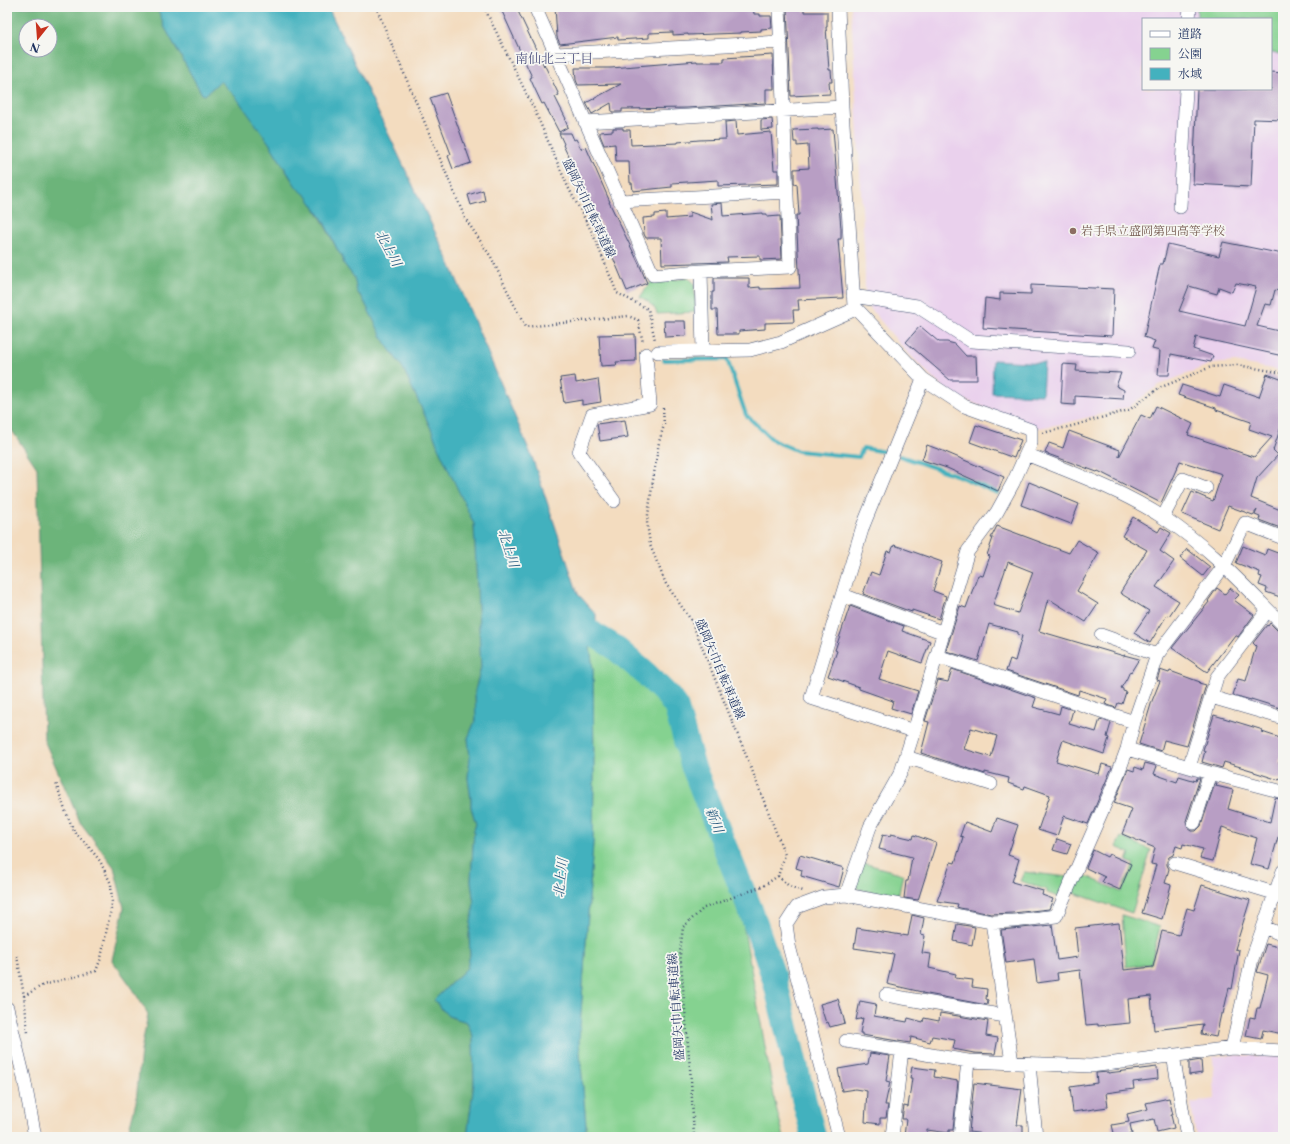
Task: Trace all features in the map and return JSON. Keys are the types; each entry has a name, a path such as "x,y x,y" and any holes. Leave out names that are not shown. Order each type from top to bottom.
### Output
{"street":[{"path":"535,7 653,275 790,267 779,7"},
{"path":"614,502 580,452 592,415 650,404 652,353 750,350 781,342 851,311 854,301 842,107 838,7"},
{"path":"1189,18 1190,7"},
{"path":"556,54 780,42"},
{"path":"1180,207 1186,90"},
{"path":"585,122 842,107"},
{"path":"620,201 787,192"},
{"path":"701,271 703,351"},
{"path":"854,301 917,306 971,342 1129,351"},
{"path":"846,895 870,826 901,772 968,551 997,512 1013,483 1031,443 1031,430 964,406 923,379 854,301"},
{"path":"914,731 811,698 864,526 923,379"},
{"path":"1026,454 1111,489 1163,518 1200,544 1283,625"},
{"path":"1163,518 1183,479 1206,488"},
{"path":"839,1137 789,946 786,924 797,907 824,897 846,895 992,922 1056,916 1116,779 1157,654 1224,566 1245,523 1283,538"},
{"path":"843,594 944,633"},
{"path":"1189,767 1217,677 1268,610"},
{"path":"1101,636 1157,654"},
{"path":"937,656 1134,722"},
{"path":"1211,697 1283,718"},
{"path":"1127,749 1283,792"},
{"path":"906,757 991,784"},
{"path":"1194,823 1210,773"},
{"path":"1175,863 1274,893"},
{"path":"1232,1048 1252,959 1264,927 1274,893 1283,872"},
{"path":"992,922 1012,1063"},
{"path":"1264,927 1283,935"},
{"path":"886,995 1005,1016"},
{"path":"7,1008 24,1078 35,1137"},
{"path":"846,1041 968,1061 1091,1066 1232,1048 1283,1051"},
{"path":"892,1137 902,1050"},
{"path":"1174,1055 1183,1136"},
{"path":"960,1137 968,1061"},
{"path":"1029,1064 1036,1137"}],"path":[{"path":"376,7 465,218 491,257 525,327 628,316 638,320 652,353"},
{"name":"盛岡矢巾自転車道線","path":"484,7 534,109 568,187 593,234 617,293 648,309 652,353"},
{"path":"1031,430 1043,433 1129,410 1159,388 1211,367 1237,365 1283,373"},
{"name":"盛岡矢巾自転車道線","path":"662,403 664,425 653,480 648,522 650,545 666,584 691,620 785,856 778,876 763,886 704,908 683,927 680,952 691,1080 694,1137"},
{"path":"24,996 43,985 96,972 101,958 112,904 111,884 100,860 74,831 56,783"},
{"path":"778,876 789,886 824,897"},
{"path":"17,956 24,996 29,1039"}],"shaded area":[{"name":"岩手県立盛岡第四高等学校","path":"851,7 1283,7 1283,371 1235,362 1211,364 1159,385 1128,407 1066,423 1039,428 955,396 938,383 904,349 870,308 865,293 865,264"},
{"path":"1233,1055 1283,1057 1283,1137 1196,1137 1191,1103 1215,1099 1213,1057"}],"green space":[{"path":"7,7 157,7 164,26 202,94 205,95 220,81 231,91 259,127 293,182 306,195 312,204 339,253 342,255 344,264 354,277 359,295 362,297 386,344 403,368 474,524 481,667 475,691 476,719 468,738 470,757 468,778 471,807 476,824 474,830 471,881 474,904 469,935 470,955 467,968 434,1000 448,1016 467,1022 473,1036 474,1083 467,1137 127,1137 136,1102 141,1051 148,1014 131,986 112,960 124,908 114,867 80,822 44,740 37,468 7,423"},
{"path":"1197,7 1283,7 1283,54 1272,53 1272,18 1197,18"},
{"path":"689,278 694,283 696,312 657,314 650,304 640,297 651,282"},
{"path":"596,643 641,683 665,710 713,846 743,924 776,1107 784,1137 585,1137 586,1125 579,1041 593,843 593,669 590,647"},
{"path":"1121,837 1151,850 1132,913 1071,892 1080,873 1121,892 1134,864 1127,861 1130,853 1116,847"},
{"path":"863,863 903,874 898,898 858,889 855,885"},
{"path":"1024,872 1068,877 1059,897 1047,893 1047,890 1020,881"},
{"path":"1122,915 1160,927 1151,964 1126,967"}],"water":[{"name":"北上川","path":"157,7 328,7 448,259 532,457 578,594 596,614 596,643 590,647 593,669 593,843 579,1041 586,1125 585,1137 467,1137 474,1083 473,1036 467,1022 448,1016 434,1000 467,968 470,955 469,935 474,904 471,881 474,830 476,824 471,807 468,778 470,757 468,738 476,719 475,691 481,667 474,524 403,368 385,343 362,297 357,292 354,277 344,264 342,255 339,253 323,220 307,196 297,188 269,143 236,97 220,81 205,95 202,94 164,26"},
{"path":"993,360 1044,363 1042,395 992,393"}],"building":[{"path":"500,7 516,7 559,95 555,97 566,119 565,120 568,127 559,132 544,103 542,104 530,78 532,77"},
{"path":"555,7 753,7 754,14 760,14 760,16 771,16 772,28 761,29 761,31 741,33 673,35 673,32 649,33 649,38 618,40 618,37 560,44 557,37"},
{"path":"804,7 804,12 827,12 826,27 829,70 831,70 832,82 829,82 830,94 791,96 787,8"},
{"path":"773,55 774,89 766,89 766,103 687,108 622,109 622,112 612,112 611,103 592,114 586,103 621,84 578,85 576,80 575,68 611,68 697,61 724,62 724,58"},
{"path":"1272,72 1283,73 1283,120 1254,119 1251,187 1193,184 1197,90 1272,90"},
{"path":"446,93 471,163 453,169 448,156 451,154 430,98"},
{"path":"772,119 773,129 761,130 761,120"},
{"path":"736,121 737,135 771,132 774,170 778,170 778,184 718,186 718,180 672,183 672,187 633,191 632,183 630,183 629,161 616,161 615,144 604,145 600,135 600,132 613,131 613,128 630,130 631,145 726,139 725,122"},
{"path":"833,129 841,229 841,239 838,239 843,298 798,300 799,310 793,310 794,322 765,323 765,329 739,331 739,334 718,334 717,310 712,310 714,278 749,278 749,288 800,288 796,215 799,215 797,184 794,183 794,169 809,168 808,145 797,146 797,142 794,142 793,130"},
{"path":"559,133 571,133 581,149 586,147 609,202 647,283 627,291 609,248 611,247 571,166 573,166"},
{"path":"483,190 485,201 471,205 468,195"},
{"path":"722,203 723,216 763,213 767,214 767,217 780,216 782,259 760,260 760,256 727,257 728,262 662,264 661,238 646,238 644,234 643,218 655,217 655,214 666,213 666,219 690,217 690,212 713,220 711,204"},
{"path":"1223,242 1283,254 1283,292 1275,290 1271,305 1265,304 1257,326 1283,332 1283,356 1196,337 1193,349 1213,356 1211,362 1171,354 1169,375 1158,375 1160,351 1152,349 1155,341 1144,337 1160,264 1163,264 1168,244 1219,256","holes":["1236,283 1256,287 1245,326 1179,311 1189,286 1217,294 1219,287 1232,292"]},
{"path":"1031,285 1114,289 1112,336 983,328 985,298 1000,300 1000,293 1031,294"},
{"path":"664,321 685,321 686,336 665,337"},
{"path":"920,326 939,342 955,344 966,356 976,356 977,380 950,380 906,342"},
{"path":"635,334 636,361 616,362 617,365 601,366 599,335"},
{"path":"1063,364 1077,365 1076,371 1121,373 1116,386 1124,390 1123,399 1075,396 1075,405 1061,404"},
{"path":"1267,374 1283,380 1283,421 1273,450 1278,455 1257,478 1251,498 1283,511 1283,529 1259,520 1260,517 1255,515 1257,510 1253,515 1228,506 1218,529 1182,514 1192,492 1213,501 1222,474 1180,461 1161,503 1098,471 1097,472 1045,453 1049,443 1063,448 1069,431 1120,450 1119,457 1141,415 1150,419 1156,406 1193,424 1188,435 1254,457 1272,437 1249,429 1251,422 1178,395 1182,385 1220,397 1224,385 1259,397"},
{"path":"575,376 576,383 598,379 601,402 582,405 582,400 564,403 560,378"},
{"path":"625,420 628,437 600,441 597,424"},
{"path":"976,425 1021,440 1014,458 970,442"},
{"path":"927,445 1004,477 998,491 947,468 922,460"},
{"path":"1029,482 1079,504 1071,524 1021,505"},
{"path":"1133,517 1158,532 1161,527 1171,533 1160,551 1174,561 1156,587 1179,601 1169,616 1167,615 1150,643 1134,633 1149,611 1120,593 1147,550 1122,536"},
{"path":"997,526 1069,553 1077,540 1099,553 1077,591 1098,604 1086,622 1049,599 1039,631 1139,659 1131,672 1130,671 1121,688 1126,692 1122,704 1118,703 1116,708 1105,704 1107,699 1079,690 1078,695 1006,671 1010,659 1015,661 1022,636 1018,635 1018,632 989,624 978,661 946,651 960,606 966,608 978,575 983,576 990,556 987,555 993,538 991,538","holes":["1008,562 1033,572 1018,613 993,605"]},
{"path":"894,545 942,562 933,591 946,596 939,619 912,610 912,612 863,594 871,572 879,575 887,551 891,552"},
{"path":"1243,546 1265,555 1267,549 1283,555 1283,598 1266,592 1267,588 1259,585 1262,577 1259,576 1260,572 1236,563"},
{"path":"1187,549 1210,567 1203,576 1180,558"},
{"path":"1217,588 1225,594 1230,588 1239,595 1234,600 1254,615 1238,637 1235,635 1207,672 1172,648 1209,602 1208,601"},
{"path":"850,606 904,626 902,631 930,641 922,663 888,651 879,679 918,691 911,714 891,708 893,701 828,676"},
{"path":"1270,623 1278,631 1283,633 1283,697 1280,708 1233,695 1238,679 1246,681 1256,646 1253,643"},
{"path":"952,669 1036,698 1033,707 1059,714 1061,706 1073,710 1069,724 1096,732 1100,719 1111,723 1107,737 1109,738 1104,754 1063,740 1056,761 1099,774 1102,764 1112,767 1088,824 1064,816 1057,836 1038,830 1050,795 1025,786 1024,789 1008,783 1009,778 985,772 985,774 921,753 929,722 925,721 938,680 948,682","holes":["971,728 997,736 991,757 964,749"]},
{"path":"1160,670 1169,673 1170,671 1206,685 1187,746 1164,740 1161,751 1139,744 1152,701 1160,681 1157,680"},
{"path":"1214,715 1263,730 1262,732 1283,739 1283,751 1279,763 1283,764 1283,780 1224,762 1222,768 1202,762 1205,751 1203,750"},
{"path":"1145,763 1157,766 1154,774 1177,782 1179,776 1196,781 1197,778 1200,778 1186,821 1188,828 1192,831 1196,831 1201,826 1215,783 1217,783 1216,786 1233,790 1228,809 1270,822 1275,798 1283,800 1283,838 1278,837 1269,869 1250,864 1257,838 1222,827 1213,861 1200,858 1203,849 1183,844 1182,848 1176,846 1173,855 1169,857 1167,861 1169,869 1165,883 1171,885 1162,919 1142,913 1156,865 1151,864 1155,848 1122,834 1132,809 1114,803 1128,769 1134,771 1135,767 1143,770"},
{"path":"997,818 1018,825 1008,855 1019,859 1012,882 1043,891 1042,895 1053,899 1049,909 991,914 960,908 957,907 958,904 937,901 951,862 955,863 963,837 960,836 965,822 992,832"},
{"path":"883,834 890,836 891,834 913,839 914,835 936,843 918,900 904,898 906,881 908,881 912,857 879,849"},
{"path":"1057,839 1071,844 1067,854 1053,850"},
{"path":"1093,850 1107,857 1109,854 1131,864 1120,890 1102,882 1105,877 1086,868"},
{"path":"800,855 844,868 839,887 801,876 802,870 796,868"},
{"path":"1202,885 1250,900 1235,949 1239,950 1232,989 1229,988 1216,1037 1201,1034 1203,1024 1154,1030 1151,996 1128,999 1130,1023 1098,1026 1098,1024 1086,1025 1080,970 1057,973 1058,980 1037,983 1034,959 1006,963 1001,930 1052,925 1057,960 1078,957 1075,928 1119,923 1124,970 1153,967 1162,931 1179,935 1187,908 1194,910"},
{"path":"912,915 924,918 921,935 925,936 922,953 931,954 929,968 956,974 955,978 973,980 972,987 987,989 987,1005 922,993 887,984 894,954 854,948 857,928 908,936"},
{"path":"957,924 975,927 972,945 954,941"},
{"path":"1266,944 1283,948 1283,1003 1281,1012 1283,1013 1283,1034 1263,1030 1261,1039 1246,1036 1250,1017 1255,1018 1257,1008 1260,1008 1268,975 1257,972"},
{"path":"838,999 845,1023 830,1027 828,1022 826,1023 820,1004"},
{"path":"860,1001 876,1004 874,1016 907,1022 908,1018 923,1022 924,1018 939,1021 940,1013 988,1021 986,1036 998,1038 995,1054 974,1053 953,1049 955,1040 932,1036 930,1042 911,1037 910,1043 862,1035 862,1033 860,1033 863,1018 856,1020"},
{"path":"870,1053 890,1056 886,1081 890,1082 885,1105 888,1105 886,1118 880,1118 880,1124 865,1122 867,1091 855,1089 842,1091 838,1069 868,1064"},
{"path":"1201,1060 1202,1073 1189,1075 1189,1062"},
{"path":"912,1067 935,1070 934,1077 958,1081 953,1130 949,1130 949,1133 927,1130 927,1137 904,1137 906,1119 902,1119 904,1106 908,1107"},
{"path":"1157,1067 1158,1079 1133,1082 1134,1089 1106,1093 1108,1107 1073,1112 1070,1087 1097,1083 1096,1073"},
{"path":"974,1083 1022,1089 1017,1125 1023,1125 1023,1137 994,1137 993,1135 969,1132"},
{"path":"1169,1098 1174,1128 1157,1132 1154,1119 1130,1124 1132,1134 1115,1137 1112,1125 1129,1122 1127,1114 1148,1109 1146,1103"}],"waterway":[{"path":"664,360 727,359 746,415 774,441 798,451 859,457 863,448 885,452"},
{"path":"900,456 956,475 997,493"},
{"name":"新川","path":"569,613 593,634 613,646 646,674 668,696 676,707 693,766 751,911 775,981 814,1137"}],"place":[{"name":"岩手県立盛岡第四高等学校","path":"1073,231"}],"district":[{"name":"南仙北三丁目","path":"554,58"}]}
